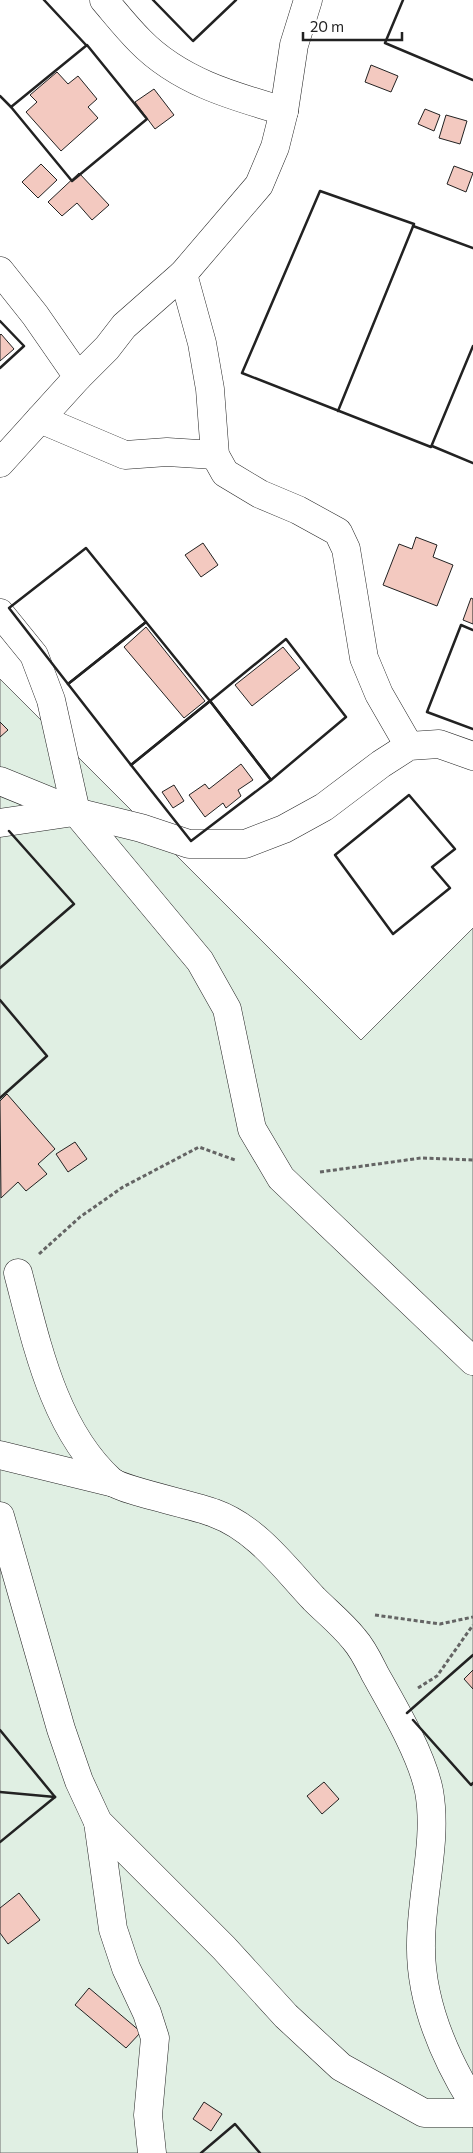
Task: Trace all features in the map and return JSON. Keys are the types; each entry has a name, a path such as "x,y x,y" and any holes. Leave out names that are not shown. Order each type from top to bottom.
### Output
{"street":[{"path":"104,0 140,42 187,77 229,96 284,111"},
{"path":"0,463 107,348 124,326 183,274 259,185 276,147 284,111 294,45 308,0"},
{"path":"0,271 35,315 78,377"},
{"path":"183,274 202,343 210,389 215,455 225,473 260,494 298,510 338,532 346,549 364,658 379,694 409,746"},
{"path":"40,419 125,455 167,452 215,455"},
{"path":"0,613 34,655 51,700 76,812 200,961 227,1009 252,1129 281,1178 473,1361"},
{"path":"0,781 76,812 148,830 189,844 245,844 284,830 324,807 381,764 409,746 439,744 473,756"},
{"path":"0,823 76,812"},
{"path":"18,1273 38,1351 56,1397 84,1451 114,1483"},
{"path":"0,1455 114,1483 216,1513 254,1534 356,1640 392,1705 420,1765 428,1790 432,1824 421,1944 424,1981 432,2018 459,2080 473,2103"},
{"path":"0,1516 61,1728 79,1782 98,1822 114,1929 126,1968 147,2013 155,2038 148,2115 152,2153"},
{"path":"98,1822 224,1948 286,2016 341,2067 424,2113 473,2113"}],"path":[{"path":"18,1273 94,1207 123,1187 199,1147 236,1161"},
{"path":"281,1178 421,1158 473,1160"},
{"path":"368,1614 440,1624 473,1617"},
{"path":"392,1705 437,1676 473,1625"}],"green space":[{"path":"0,679 361,1040 473,928 473,2153 0,2153"}],"building":[{"path":"371,65 398,76 391,92 365,82"},
{"path":"57,72 68,84 78,76 97,99 88,107 98,118 61,151 26,112 37,102 30,95"},
{"path":"154,89 174,115 155,129 135,102"},
{"path":"425,109 440,115 434,131 418,124"},
{"path":"446,115 467,121 460,144 439,138"},
{"path":"41,164 57,180 38,198 22,182"},
{"path":"454,166 473,173 466,192 447,184"},
{"path":"79,173 109,205 92,220 77,203 62,216 48,202"},
{"path":"0,335 14,349 0,361"},
{"path":"416,537 437,545 433,557 453,565 437,606 383,585 399,544 412,549"},
{"path":"203,543 218,565 201,577 185,555"},
{"path":"471,598 473,599 473,624 463,620"},
{"path":"146,627 205,701 184,718 124,647"},
{"path":"283,647 300,668 252,706 235,685"},
{"path":"0,722 8,730 0,737"},
{"path":"241,764 253,780 238,790 241,796 226,808 223,803 205,817 189,795 205,784 209,789"},
{"path":"174,785 184,801 173,808 162,792"},
{"path":"7,1094 55,1149 38,1164 47,1174 26,1191 18,1182 1,1198 0,1101"},
{"path":"75,1142 87,1159 68,1172 56,1154"},
{"path":"473,1670 473,1689 464,1679"},
{"path":"324,1782 339,1799 322,1814 307,1796"},
{"path":"19,1893 40,1920 8,1944 0,1933 0,1908"},
{"path":"89,1988 141,2032 126,2048 75,2005"},
{"path":"204,2102 222,2114 211,2131 193,2119"}],"wall":[{"path":"44,0 86,45"},
{"path":"153,0 193,41 236,0"},
{"path":"403,0 385,43 473,80"},
{"path":"87,45 147,119 72,181 11,107 87,45"},
{"path":"0,96 11,107"},
{"path":"338,411 414,224 320,191 242,373 431,447 473,346"},
{"path":"413,226 473,248"},
{"path":"0,321 24,346 0,368"},
{"path":"432,446 473,463"},
{"path":"86,548 146,622 68,684 9,608 86,548"},
{"path":"146,622 210,701 131,765 68,684 146,622"},
{"path":"473,630 461,625 427,712 473,729"},
{"path":"286,639 346,717 271,780 210,701 286,639"},
{"path":"210,701 271,780 191,841 131,765 210,701"},
{"path":"409,795 455,849 432,867 450,888 393,934 335,855 409,795"},
{"path":"0,968 74,904 9,831"},
{"path":"0,1000 47,1056 0,1098"},
{"path":"407,1713 473,1655"},
{"path":"413,1720 471,1785 473,1783"},
{"path":"0,1730 55,1797"},
{"path":"0,1792 55,1797"},
{"path":"0,1842 55,1797"},
{"path":"201,2153 235,2124 260,2153"}]}
